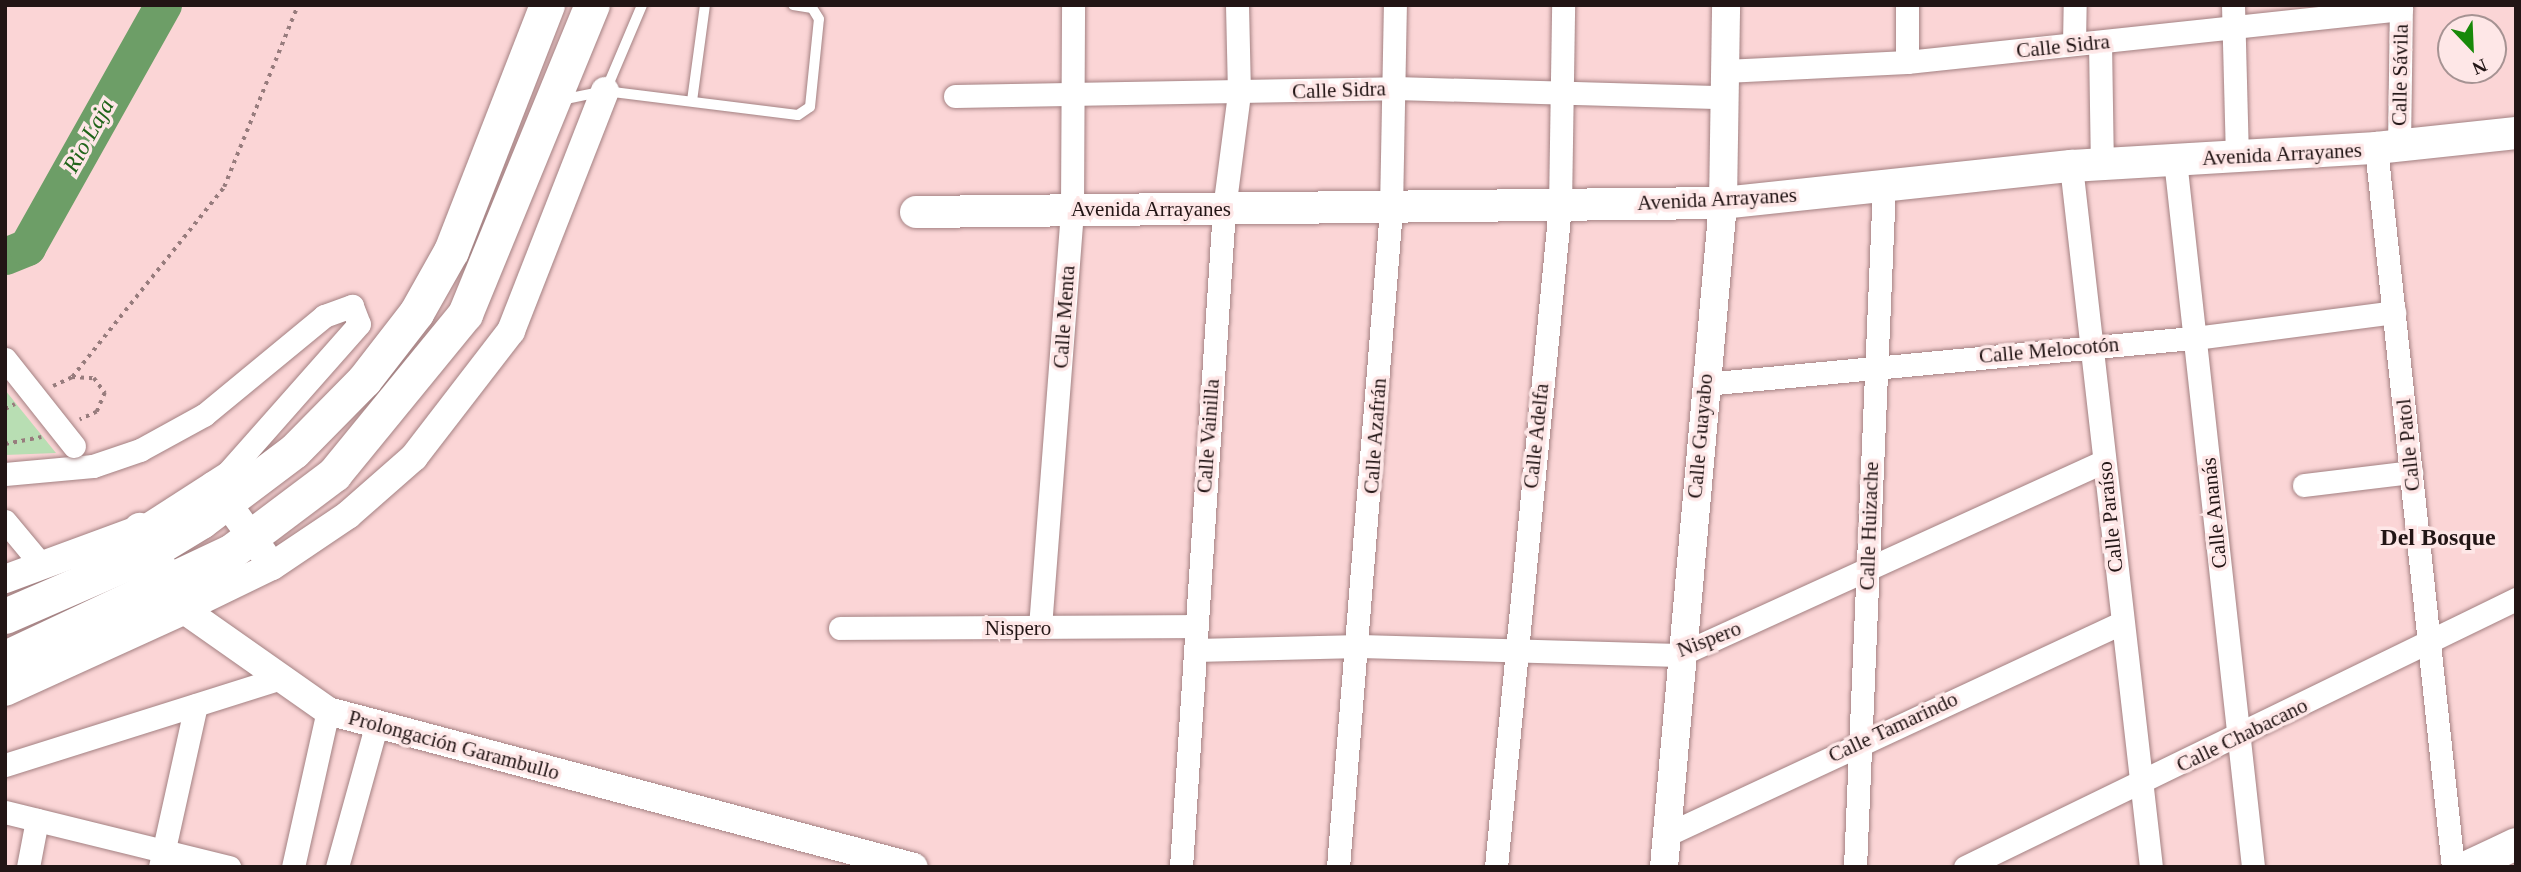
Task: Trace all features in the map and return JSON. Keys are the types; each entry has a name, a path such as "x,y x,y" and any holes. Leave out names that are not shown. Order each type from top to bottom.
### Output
{"main road":[{"path":"5,616 147,539 294,451 364,380 416,313 451,251 547,5"},
{"path":"5,690 177,596 334,474 465,314 555,102 592,5"},
{"name":"Avenida Arrayanes","path":"916,212 1391,209 1723,203 2087,165 2388,147 2516,132"},
{"path":"147,539 177,596"},
{"path":"5,658 177,596"},
{"path":"2467,867 2516,844"}],"street":[{"name":"Calle Menta","path":"1040,628 1072,209 1073,5"},
{"name":"Calle Vainilla","path":"1181,867 1224,209 1239,93 1237,5"},
{"name":"Calle Azafrán","path":"1338,867 1360,646 1391,209 1395,5"},
{"name":"Calle Adelfa","path":"1496,867 1513,650 1560,206 1564,91 1563,5"},
{"name":"Calle Guayabo","path":"1664,867 1679,655 1723,203 1726,5"},
{"path":"1907,5 1907,62"},
{"path":"2074,44 2075,5"},
{"name":"Calle Sidra","path":"955,96 1239,93 1395,88 1564,91 1724,84 2100,42 2232,16 2401,7"},
{"name":"Calle Sávila","path":"2388,147 2401,7"},
{"path":"2232,16 2237,156"},
{"name":"Calle Paraíso","path":"2100,42 2087,165 2091,346 2138,786 2151,867"},
{"path":"177,596 272,566 348,514 414,457 511,331 605,90"},
{"name":"Calle Patol","path":"2388,147 2393,312 2453,867"},
{"name":"Calle Ananás","path":"2175,160 2253,867"},
{"name":"Calle Huizache","path":"1855,867 1884,186"},
{"path":"5,474 93,466 140,450 204,415 324,316 352,306 359,324 220,494 272,566"},
{"name":"Calle Melocotón","path":"1705,384 2195,338 2393,312"},
{"path":"5,359 93,466"},
{"name":"Nispero","path":"1195,650 1360,646 1679,655 2104,461"},
{"path":"2304,485 2411,472"},
{"path":"5,521 40,563"},
{"path":"5,579 40,563 147,539"},
{"name":"Prolongación Garambullo","path":"177,596 278,679 328,711 376,726 914,867"},
{"name":"Calle Chabacano","path":"1965,867 2239,737 2516,599"},
{"name":"Calle Tamarindo","path":"1666,835 1860,742 2121,623"},
{"name":"Nispero","path":"840,628 1195,626"},
{"path":"5,765 278,679"},
{"path":"162,859 196,705"},
{"path":"293,867 328,711"},
{"path":"337,867 376,726"},
{"path":"5,812 162,859 229,867"},
{"path":"28,867 37,820"}],"lane":[{"path":"605,90 642,5"},
{"path":"692,101 705,5"},
{"path":"555,102 605,90 799,115 810,107 819,19 813,8 793,5"}],"path":[{"path":"50,388 72,377 224,187 298,5"},
{"path":"5,409 27,398"}],"green space":[{"path":"5,390 56,453 5,455"}],"waterway":[{"name":"Rio Laja","path":"5,256 27,247 163,5"}],"district":[{"name":"Del Bosque","path":"2438,538"}]}
